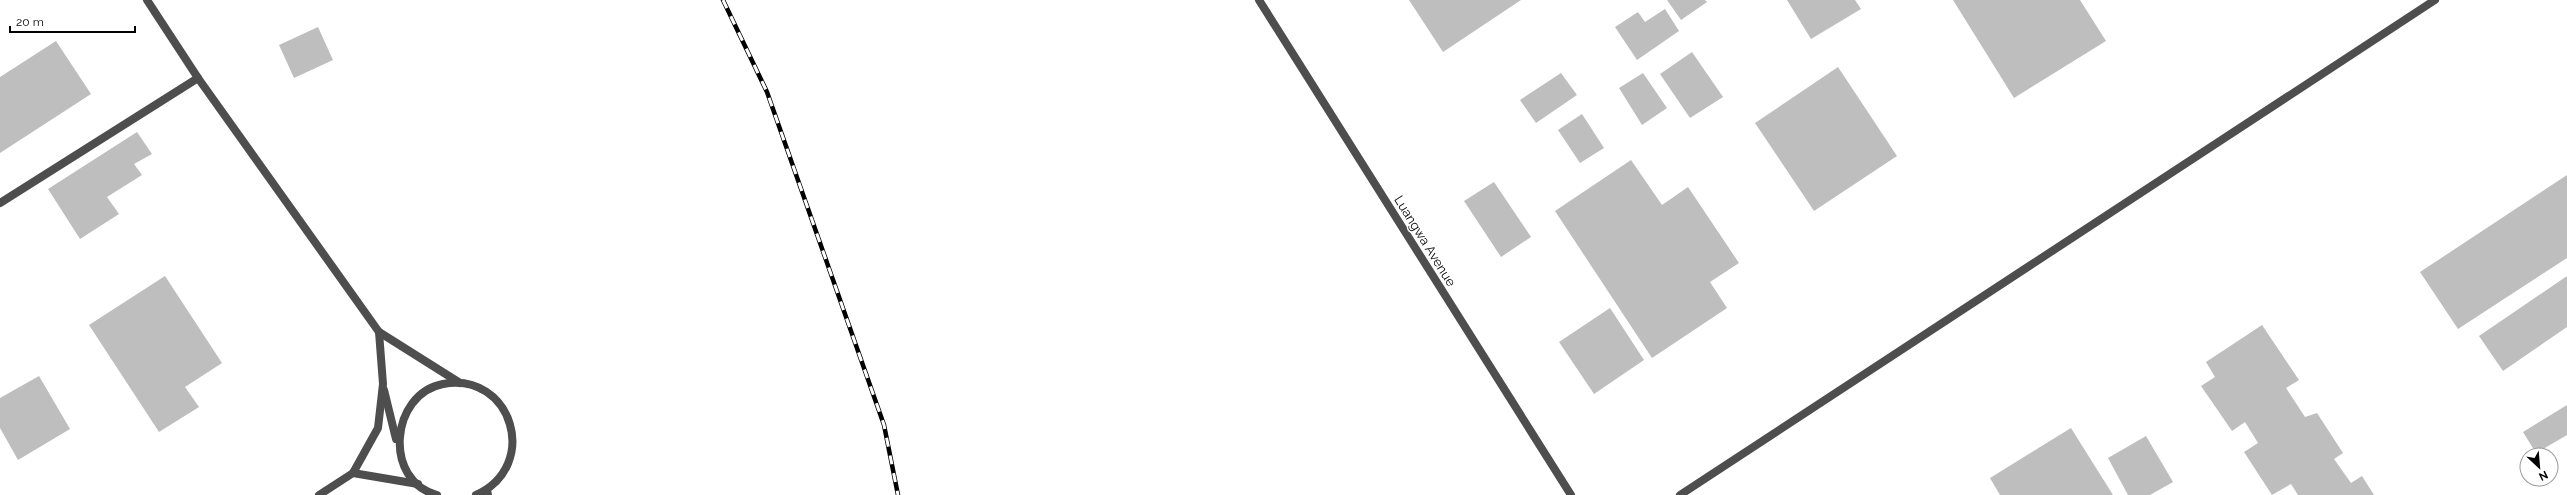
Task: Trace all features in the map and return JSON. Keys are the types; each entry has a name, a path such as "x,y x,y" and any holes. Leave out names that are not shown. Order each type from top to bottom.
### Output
{"street":[{"path":"147,0 198,78 379,332 460,383"},
{"name":"Luangwa Avenue","path":"1259,0 1571,495"},
{"path":"1680,495 2435,0"},
{"path":"0,204 198,78"},
{"path":"379,332 383,384 399,452 407,470 418,484"},
{"path":"399,452 399,432 404,416 413,401 426,390 442,384 460,383 477,387 492,396 504,409 511,425 513,444 510,462 500,478 488,493 476,495"},
{"path":"319,495 353,473 378,428 383,384"},
{"path":"353,473 418,484 437,495"}],"building":[{"path":"1409,0 1521,0 1443,52"},
{"path":"1667,0 1705,0 1707,2 1681,20"},
{"path":"1787,0 1855,0 1861,9 1811,39"},
{"path":"1953,0 2080,0 2106,41 2014,98"},
{"path":"1665,9 1679,31 1637,60 1615,27 1638,12 1645,22"},
{"path":"318,27 333,60 294,78 279,45"},
{"path":"56,41 91,94 0,153 0,77"},
{"path":"1692,52 1723,97 1690,118 1660,74"},
{"path":"1838,67 1897,156 1814,211 1755,123"},
{"path":"1561,73 1577,95 1536,123 1520,100"},
{"path":"1643,73 1667,108 1642,125 1619,88"},
{"path":"1582,114 1604,148 1580,163 1558,130"},
{"path":"137,132 152,154 134,164 142,175 107,197 119,214 80,239 48,189"},
{"path":"1631,160 1662,205 1688,187 1739,263 1710,282 1727,308 1652,358 1555,211"},
{"path":"2567,175 2567,258 2458,329 2420,272"},
{"path":"1494,182 1531,237 1501,257 1464,201"},
{"path":"165,276 222,363 185,387 199,407 159,432 89,325"},
{"path":"2567,276 2567,327 2503,371 2479,336"},
{"path":"1610,308 1644,360 1594,394 1559,342"},
{"path":"2262,325 2299,380 2286,388 2305,417 2317,413 2343,453 2334,459 2351,483 2362,476 2374,495 2298,495 2291,484 2272,495 2244,452 2258,443 2245,422 2232,431 2201,386 2215,377 2206,362"},
{"path":"39,376 70,429 18,460 0,428 0,398"},
{"path":"2567,405 2567,435 2546,447 2532,447 2523,432"},
{"path":"2071,428 2113,495 2000,495 1990,478"},
{"path":"2146,436 2173,482 2150,495 2128,495 2108,458"}],"railway":[{"path":"723,0 767,92 884,425 898,495"}]}
